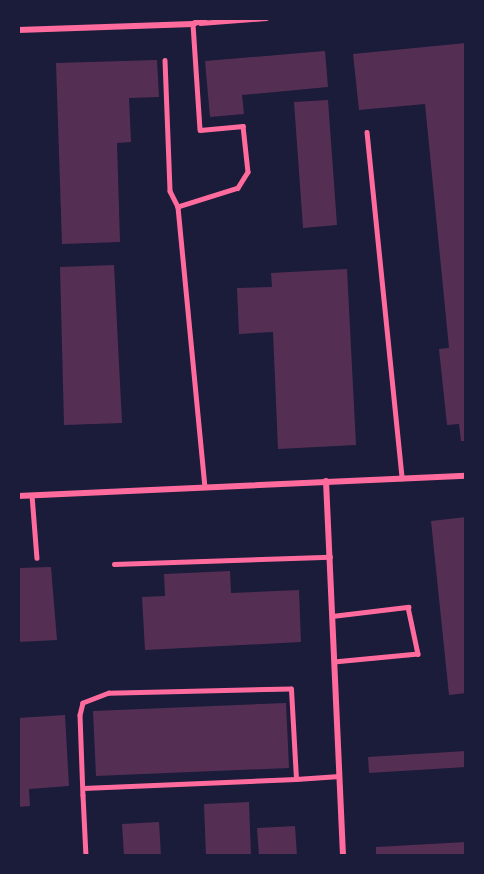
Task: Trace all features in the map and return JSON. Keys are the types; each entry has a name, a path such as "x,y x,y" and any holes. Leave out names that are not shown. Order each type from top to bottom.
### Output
{"street":[{"path":"18,30 196,23 206,18"},
{"path":"18,496 466,476"},
{"path":"326,481 332,662 343,856"}],"lane":[{"path":"178,207 238,188 248,172 243,126 200,130 196,23 266,18"},
{"path":"165,60 170,191 178,207 205,487"},
{"path":"367,132 402,478"},
{"path":"32,495 37,558"},
{"path":"114,564 330,557"},
{"path":"332,616 408,607 418,654 332,662"},
{"path":"86,856 83,703 109,693 291,689 296,779"},
{"path":"83,788 339,776"}],"building":[{"path":"466,43 466,441 461,441 459,424 447,425 439,349 449,348 425,104 359,110 353,54"},
{"path":"325,51 328,87 242,95 244,114 210,117 205,61"},
{"path":"157,60 159,97 129,98 131,142 117,143 120,242 62,244 56,63"},
{"path":"328,100 337,225 303,228 294,102"},
{"path":"114,265 122,423 64,425 60,267"},
{"path":"347,269 356,445 278,449 273,332 239,334 237,288 272,287 271,273"},
{"path":"466,517 466,693 449,695 431,521"},
{"path":"51,567 57,640 18,642 18,568"},
{"path":"230,571 231,593 299,590 301,642 145,650 142,597 165,596 164,574"},
{"path":"286,703 289,768 96,776 93,711"},
{"path":"65,715 69,786 29,789 30,806 18,807 18,718"},
{"path":"466,751 466,767 369,773 368,757"},
{"path":"249,802 251,856 206,856 204,804"},
{"path":"159,822 161,856 124,856 122,824"},
{"path":"295,826 297,856 259,856 257,828"},
{"path":"466,842 466,856 376,856 376,847"}]}
